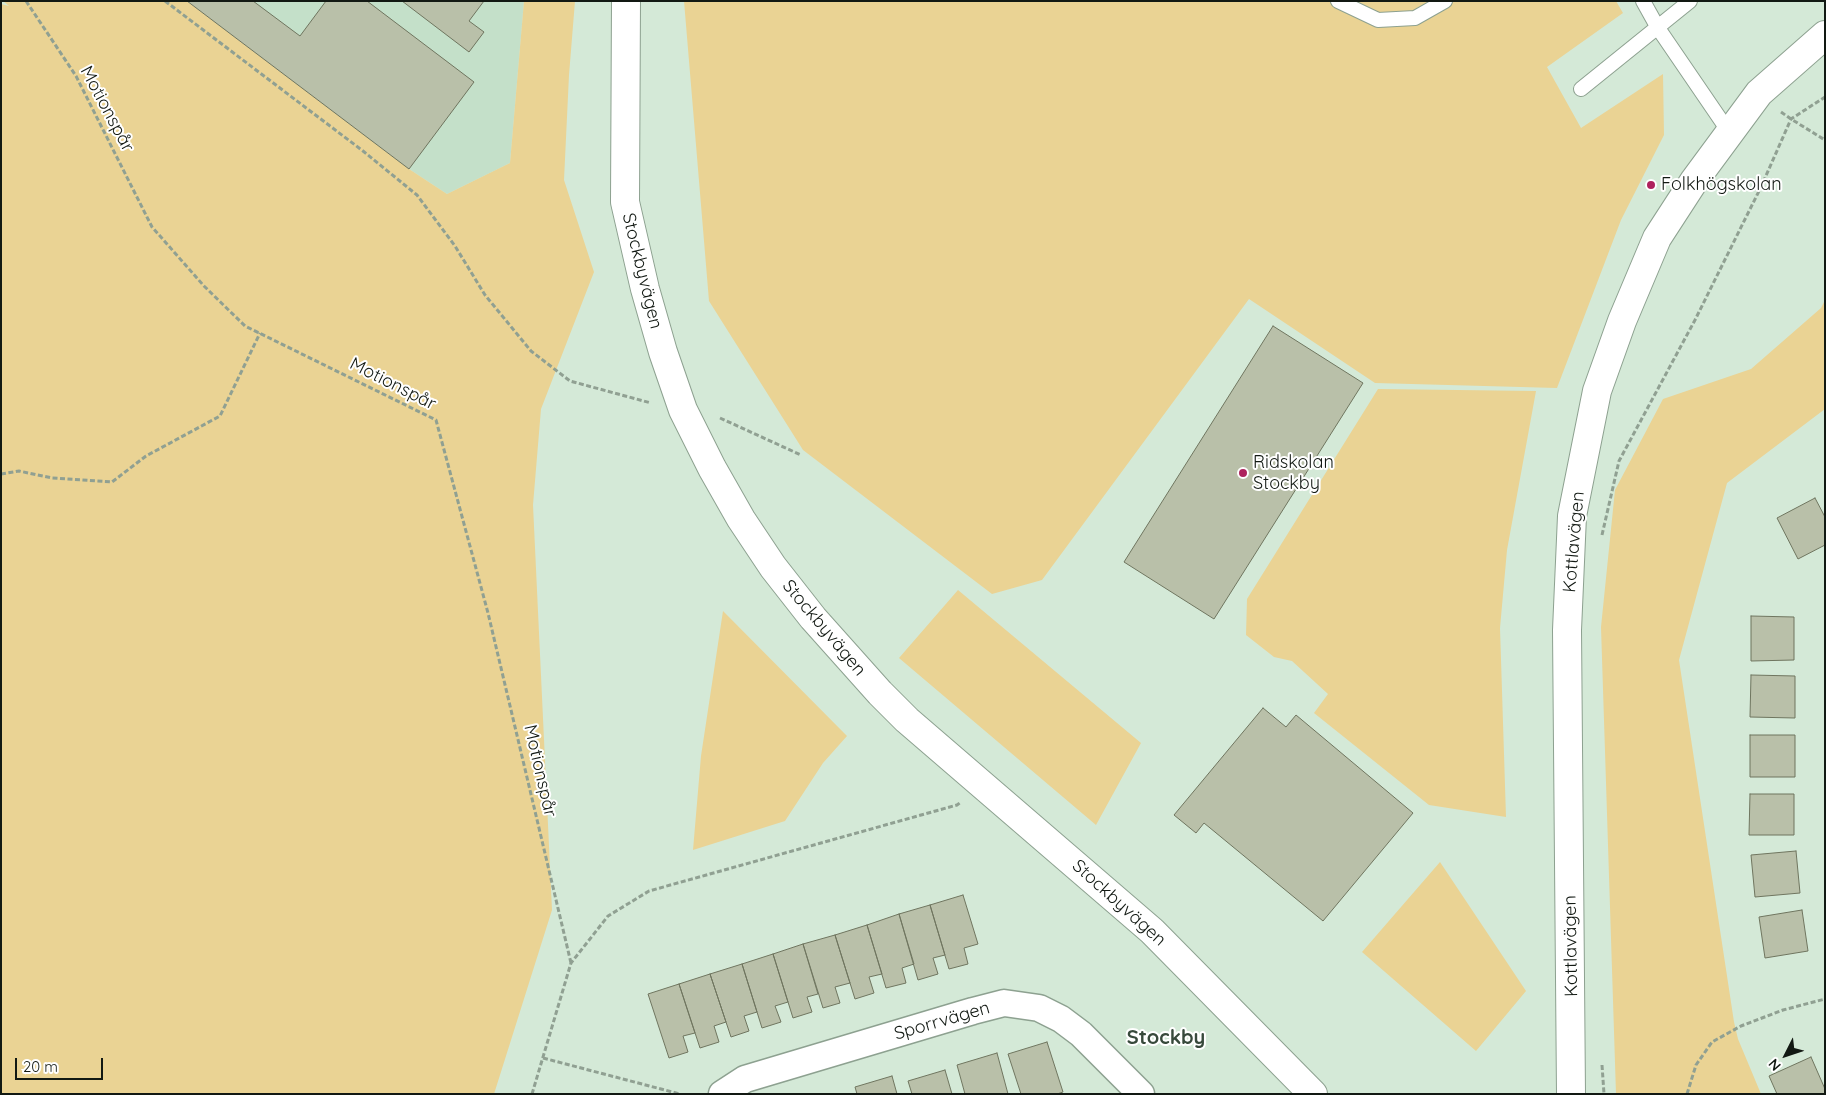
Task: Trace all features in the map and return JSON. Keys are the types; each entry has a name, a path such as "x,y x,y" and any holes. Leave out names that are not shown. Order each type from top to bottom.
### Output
{"street":[{"name":"Stockbyvägen","path":"626,1 625,202 663,352 683,410 712,468 742,519 773,567 813,618 862,674 907,720 1152,931 1313,1094"},
{"name":"Kottlavägen","path":"1571,1094 1567,630 1572,516 1597,390 1622,321 1657,238 1694,181 1759,93 1825,35"},
{"name":"Sporrvägen","path":"722,1094 744,1079 1004,1003 1039,1008 1061,1018 1081,1034 1140,1094"}],"lane":[{"path":"1338,1 1378,20 1415,18 1445,1"},
{"path":"1642,1 1658,28 1729,132"},
{"path":"1581,89 1690,1"}],"path":[{"name":"Motionspår","path":"26,1 76,76 152,227 204,286 244,326 436,420 488,613 571,963"},
{"path":"165,1 363,151 417,195 455,246 485,295 531,351 570,381 644,401 661,408 710,413 801,455"},
{"path":"1759,93 1790,119 1825,140"},
{"path":"1600,544 1619,461 1695,320 1761,186 1790,119 1825,97"},
{"path":"1,474 19,472 52,478 112,482 146,456 220,416 260,333"},
{"path":"532,1094 571,963 608,916 649,891 957,805 982,784"},
{"path":"1687,1094 1696,1064 1712,1042 1741,1026 1783,1010 1825,999"},
{"path":"543,1058 680,1094"},
{"path":"1602,1064 1604,1094"}],"shaded area":[{"path":"3,1 187,1 409,169 447,194 510,163 524,1 575,1 564,180 594,272 541,409 533,505 552,910 494,1094 1,1094 1,4 9,6"},
{"path":"187,1 524,1 510,163 447,194 409,169"},
{"path":"684,1 1616,1 1623,13 1547,67 1581,128 1663,74 1664,135 1621,220 1557,388 1375,383 1249,299 1042,580 992,594 803,450 709,301"},
{"path":"1825,300 1825,409 1727,483 1679,660 1734,1022 1738,1039 1761,1094 1616,1094 1601,627 1615,490 1663,399 1751,369 1821,308"},
{"path":"1378,389 1536,391 1507,550 1500,628 1506,817 1429,805 1314,713 1328,694 1292,661 1274,657 1246,635 1247,599"},
{"path":"958,590 1141,743 1096,825 899,658"},
{"path":"723,611 847,736 823,763 785,821 693,850 701,756"},
{"path":"1440,862 1526,991 1476,1051 1362,952"}],"building":[{"path":"187,1 253,1 300,36 326,1 367,1 474,82 409,169"},
{"path":"402,1 484,1 469,21 484,32 469,52"},
{"name":"Ridskolan Stockby","path":"1273,326 1363,383 1214,619 1124,562"},
{"path":"1815,498 1825,517 1825,545 1798,559 1777,518"},
{"path":"1751,616 1794,617 1794,660 1751,661"},
{"path":"1751,675 1795,676 1795,718 1750,717"},
{"path":"1263,708 1286,727 1296,715 1413,813 1323,921 1204,823 1196,833 1174,815"},
{"path":"1750,735 1795,735 1795,777 1750,777"},
{"path":"1750,794 1794,794 1794,835 1749,835"},
{"path":"1796,851 1800,893 1755,897 1751,855"},
{"path":"963,895 978,944 964,948 968,964 949,969 930,905"},
{"path":"930,905 945,955 933,958 938,974 918,980 899,914"},
{"path":"1802,910 1808,951 1765,958 1759,917"},
{"path":"899,914 914,964 902,968 906,983 886,988 867,925"},
{"path":"867,925 882,974 869,977 874,993 855,999 835,935"},
{"path":"835,935 850,983 835,987 840,1003 823,1008 803,944"},
{"path":"803,944 818,994 807,997 812,1012 793,1018 773,954"},
{"path":"773,954 788,1002 775,1006 781,1022 762,1028 742,964"},
{"path":"742,964 757,1012 744,1016 749,1031 731,1037 710,974"},
{"path":"710,974 726,1022 714,1026 719,1042 700,1048 679,984"},
{"path":"679,984 695,1033 683,1036 688,1052 669,1058 648,994"},
{"path":"1047,1042 1063,1092 1057,1094 1021,1094 1008,1054"},
{"path":"997,1053 1008,1094 965,1094 957,1065"},
{"path":"1811,1057 1825,1089 1825,1094 1777,1094 1769,1076"},
{"path":"945,1070 952,1094 912,1094 908,1081"},
{"path":"892,1076 897,1094 857,1094 855,1087"}],"place":[{"name":"Folkhögskolan","path":"1651,185"},
{"name":"Ridskolan Stockby","path":"1243,473"}],"district":[{"name":"Stockby","path":"1166,1038"}]}
